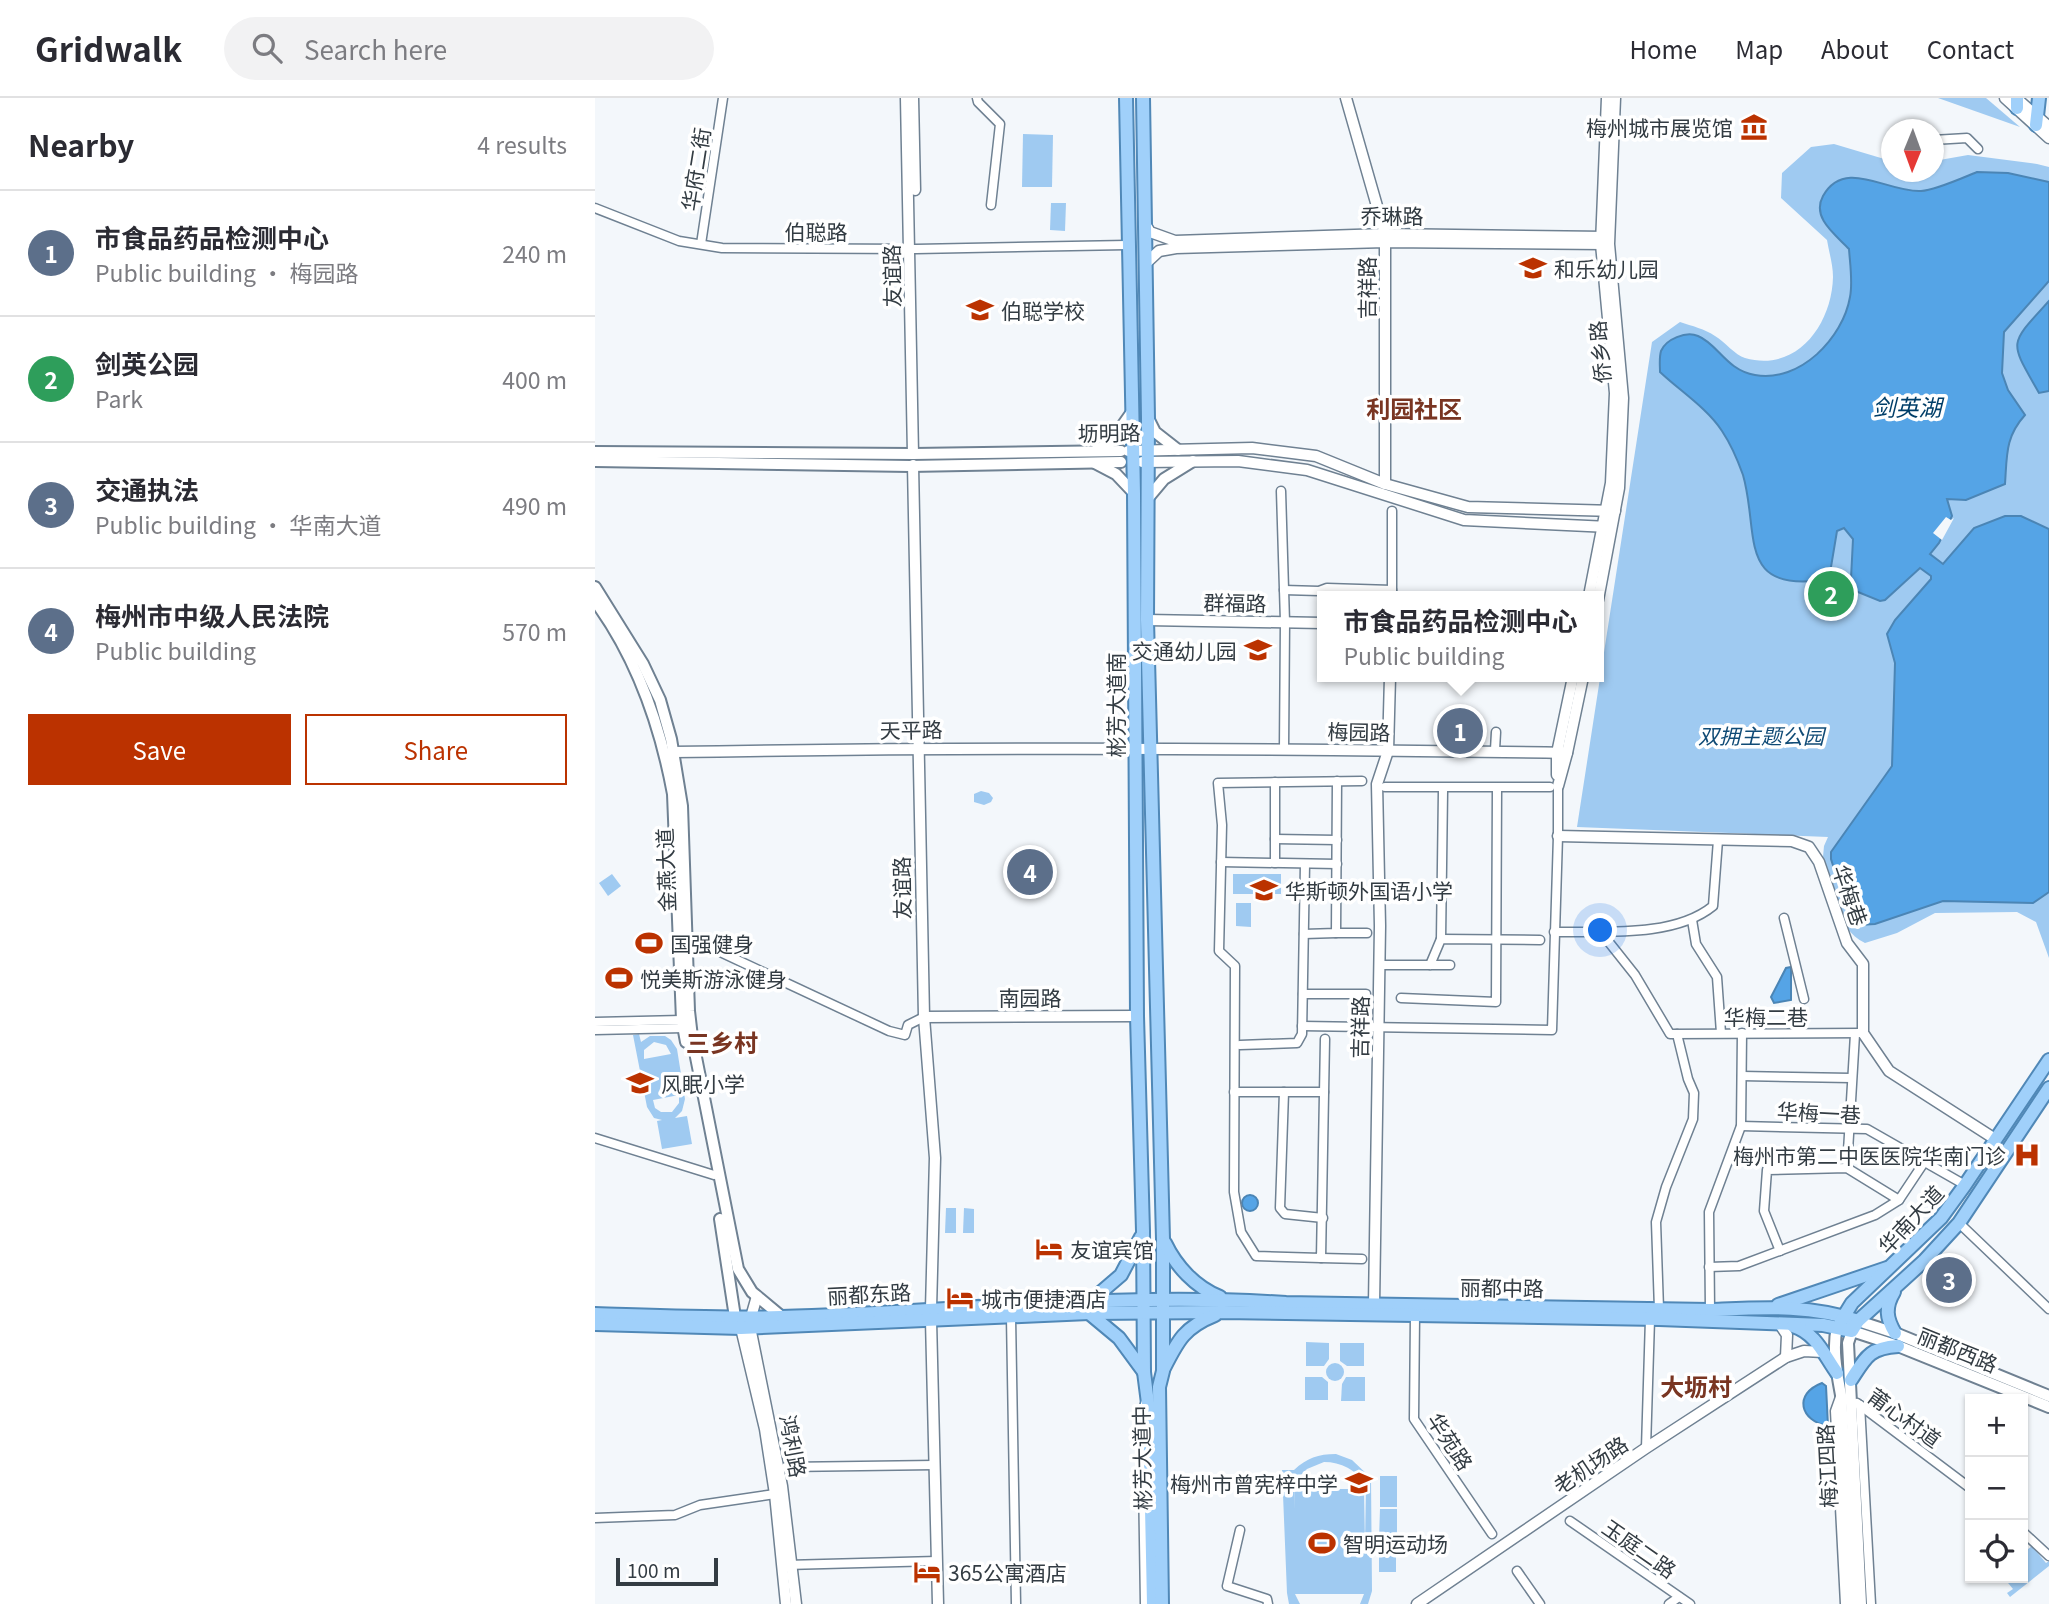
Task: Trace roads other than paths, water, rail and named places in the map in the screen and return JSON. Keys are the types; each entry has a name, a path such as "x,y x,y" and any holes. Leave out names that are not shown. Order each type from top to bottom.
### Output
{"main road":[{"name":"彬芳大道南","path":"1126,98 1132,412 1127,457 1134,493 1137,1016 1144,1306"},
{"name":"彬芳大道南","path":"1143,98 1148,418 1147,620 1163,1306"},
{"path":"2039,98 2041,123"},
{"path":"1132,412 1110,443 1093,457 1116,474 1134,493"},
{"path":"1148,418 1155,432 1178,450"},
{"name":"坜明路","path":"595,453 915,458"},
{"name":"坜明路","path":"595,461 1127,457"},
{"path":"1148,498 1164,479 1193,461"},
{"name":"金燕大道","path":"595,587 643,664 660,700 673,752 682,806 692,1037 735,1260 742,1278 757,1296 782,1317"},
{"name":"金燕大道","path":"595,601 622,644 642,685 667,762 673,794 683,1024 714,1175 730,1282 744,1322"},
{"name":"华南大道","path":"1840,1322 1852,1303 1941,1217 2049,1060"},
{"name":"华南大道","path":"1855,1326 1959,1223 2047,1095"},
{"path":"1093,1299 1121,1275 1134,1254 1143,1231"},
{"path":"1163,1239 1169,1252 1187,1275 1224,1305 1186,1331 1177,1342 1163,1371"},
{"path":"1771,1307 1894,1265"},
{"path":"730,1282 742,1278"},
{"path":"1851,1381 1864,1360 1875,1350 1897,1340 1887,1315 1891,1296 1900,1283"},
{"name":"丽都东路","path":"595,1324 931,1315 1093,1299 1144,1306"},
{"name":"丽都中路","path":"1144,1306 1286,1303 1374,1305 1654,1314 1779,1322 1840,1322 1855,1326"},
{"name":"丽都中路","path":"1224,1305 1415,1315 1654,1314 1771,1307 1832,1312 1840,1322"},
{"name":"丽都东路","path":"595,1314 744,1322 782,1317 1011,1317 1089,1314 1144,1306"},
{"name":"彬芳大道中","path":"1144,1306 1153,1604"},
{"name":"彬芳大道中","path":"1162,1604 1159,1387 1163,1371 1163,1306"},
{"path":"1089,1314 1119,1338 1144,1372"},
{"path":"1779,1322 1807,1331 1837,1373"},
{"name":"梅江四路","path":"1840,1322 1835,1338 1837,1373 1851,1400 1853,1604"},
{"name":"梅江四路","path":"1855,1326 1849,1343 1861,1604"},
{"name":"丽都西路","path":"1855,1326 2049,1396"},
{"name":"丽都西路","path":"1897,1340 2049,1407"}],"street":[{"name":"华府二街","path":"701,244 723,98"},
{"name":"友谊路","path":"906,98 913,249"},
{"name":"友谊路","path":"913,98 917,748 924,1017 935,1158 931,1315 938,1604"},
{"path":"977,98 1000,124 991,205"},
{"name":"吉祥路","path":"1346,98 1382,216 1385,238 1385,484"},
{"name":"侨乡路","path":"1599,591 1610,511 1619,488 1623,398 1605,241 1607,98"},
{"name":"侨乡路","path":"1605,241 1615,98"},
{"path":"2014,100 2041,123 2049,138"},
{"path":"1944,139 1967,138 1978,149"},
{"name":"伯聪路","path":"595,208 679,240 722,248 913,249 1128,245"},
{"path":"1145,223 1150,232 1175,245"},
{"name":"乔琳路","path":"1175,245 1385,238 1605,241"},
{"path":"1145,264 1159,251 1175,245"},
{"name":"坜明路","path":"1148,457 1178,450 1252,448 1315,456 1385,484 1468,506 1610,511"},
{"name":"坜明路","path":"1127,457 1238,461 1307,470 1464,520 1608,527"},
{"path":"1281,491 1285,622 1284,749"},
{"path":"1392,511 1392,591"},
{"name":"侨乡路","path":"1590,591 1608,527"},
{"path":"1284,590 1319,591 1327,588 1366,591"},
{"name":"群福路","path":"1147,620 1317,623"},
{"path":"1388,751 1390,682"},
{"path":"1562,753 1572,682"},
{"path":"1302,1026 1552,1030 1558,836 1554,786 1582,682"},
{"path":"1495,750 1496,732"},
{"name":"天平路","path":"673,752 1150,748"},
{"name":"梅园路","path":"1150,748 1562,753"},
{"name":"吉祥路","path":"1374,1305 1379,1028 1377,784 1388,751"},
{"path":"1336,933 1337,781"},
{"path":"1362,781 1218,783 1222,825 1219,951 1234,965 1234,1192 1241,1232 1256,1256 1362,1259"},
{"path":"1275,782 1275,863"},
{"path":"1385,786 1554,786"},
{"path":"1401,998 1496,1002 1497,788"},
{"path":"1430,965 1441,939 1443,791"},
{"name":"华梅巷","path":"1558,836 1792,841 1809,847 1819,862 1847,943 1863,964 1859,1033"},
{"path":"1275,839 1337,840"},
{"path":"1553,932 1646,929 1692,920 1713,906 1718,840"},
{"path":"1221,862 1337,864"},
{"path":"1240,1045 1297,1043 1302,1034 1305,864"},
{"path":"1784,918 1804,999"},
{"path":"1692,920 1696,944 1717,977 1721,1033"},
{"path":"1304,934 1367,933"},
{"path":"686,936 889,1031 905,1035 908,1025 924,1017"},
{"path":"1441,939 1541,940"},
{"path":"1608,941 1635,975 1673,1034 1693,1093 1693,1119 1666,1186 1656,1222 1646,1448"},
{"path":"1379,965 1450,965"},
{"path":"1303,994 1366,994"},
{"name":"南园路","path":"924,1017 1137,1016"},
{"path":"595,1022 683,1024"},
{"path":"595,1030 683,1024"},
{"path":"1710,1310 1709,1212 1741,1126 1742,1033"},
{"path":"1847,1168 1851,1078 1859,1033"},
{"path":"1859,1033 1889,1071 1995,1139"},
{"name":"华梅二巷","path":"1673,1034 1859,1033"},
{"path":"1321,1258 1325,1039"},
{"path":"1742,1076 1851,1078"},
{"path":"1234,1092 1324,1092"},
{"path":"1284,1092 1280,1208 1285,1214 1323,1218"},
{"name":"华梅一巷","path":"1741,1126 1867,1129 1965,1185"},
{"path":"595,1138 714,1175"},
{"path":"1709,1267 1739,1266 1875,1215 1899,1200 1923,1164"},
{"path":"1780,1251 1765,1210 1767,1170 1847,1168 1899,1200"},
{"path":"1959,1223 2049,1309"},
{"name":"鸿利路","path":"757,1296 744,1322 796,1604"},
{"name":"华苑路","path":"1415,1315 1414,1419 1492,1534"},
{"path":"1011,1317 1016,1604"},
{"name":"鸿利路","path":"744,1322 772,1430 787,1565 786,1604"},
{"path":"1779,1322 1787,1335 1786,1357 1804,1351 1823,1352"},
{"name":"老机场路","path":"1417,1604 1646,1448 1786,1357"},
{"path":"1159,1387 1164,1395 1167,1604"},
{"path":"1146,1400 1142,1412 1146,1604"},
{"path":"1845,1604 1835,1410 1851,1400 1871,1604"},
{"name":"莆心村道","path":"1851,1400 1965,1484"},
{"path":"786,1466 935,1465"},
{"path":"595,1518 675,1515 700,1504 775,1494"},
{"name":"玉庭二路","path":"1570,1521 1690,1604"},
{"path":"1240,1530 1227,1586 1267,1599 1268,1604"},
{"path":"2028,1537 2049,1556"},
{"path":"787,1565 937,1561"},
{"path":"1517,1571 1540,1604"},
{"path":"1669,1604 1679,1597"}],"water":[{"name":"剑英湖","path":"1977,172 2008,173 2049,182 2049,281 2004,332 2002,373 2008,390 2025,415 2010,439 2005,484 1966,500 1947,499 1952,516 1939,543 1930,554 1943,564 1974,528 2005,516 2021,516 2049,529 2049,892 2033,903 1943,901 1875,924 1859,925 1848,913 1831,852 1892,766 1895,663 1887,634 1931,576 1920,568 1885,600 1880,601 1853,590 1853,539 1844,528 1837,531 1829,579 1799,582 1778,578 1765,569 1757,555 1753,538 1743,475 1731,447 1709,415 1660,372 1660,354 1672,340 1682,335 1693,335 1705,340 1729,363 1755,375 1772,376 1803,365 1829,342 1839,328 1850,297 1849,249 1827,226 1820,212 1823,196 1832,185 1843,179 1855,178 1921,191"},
{"path":"2049,301 2049,391 2039,393 2022,363 2017,344 2026,327"},
{"path":"1791,967 1791,1000 1774,1003 1771,997 1786,968"},
{"path":"1247,1195 1253,1195 1258,1203 1256,1209 1247,1211 1242,1206 1242,1200"},
{"path":"1822,1383 1826,1386 1828,1426 1811,1419 1804,1407 1807,1394"}],"place":[{"name":"梅州城市展览馆","path":"1754,127"},
{"name":"和乐幼儿园","path":"1533,268"},
{"name":"伯聪学校","path":"980,310"},
{"name":"剑英公园","path":"1831,594"},
{"name":"交通幼儿园","path":"1258,650"},
{"name":"市食品药品检测中心","path":"1460,731"},
{"name":"梅州市中级人民法院","path":"1030,872"},
{"name":"华斯顿外国语小学","path":"1264,890"},
{"name":"国强健身","path":"649,943"},
{"name":"悦美斯游泳健身","path":"619,978"},
{"name":"风眠小学","path":"640,1083"},
{"name":"梅州市第二中医医院华南门诊","path":"2027,1155"},
{"name":"友谊宾馆","path":"1049,1249"},
{"name":"交通执法","path":"1949,1280"},
{"name":"城市便捷酒店","path":"960,1298"},
{"name":"梅州市曾宪梓中学","path":"1359,1483"},
{"name":"智明运动场","path":"1322,1543"},
{"name":"365公寓酒店","path":"927,1572"}],"district":[{"name":"利园社区","path":"1414,407"},
{"name":"三乡村","path":"722,1041"},
{"name":"大坜村","path":"1696,1385"}],"park label":[{"name":"双拥主题公园","path":"1761,735"}]}
